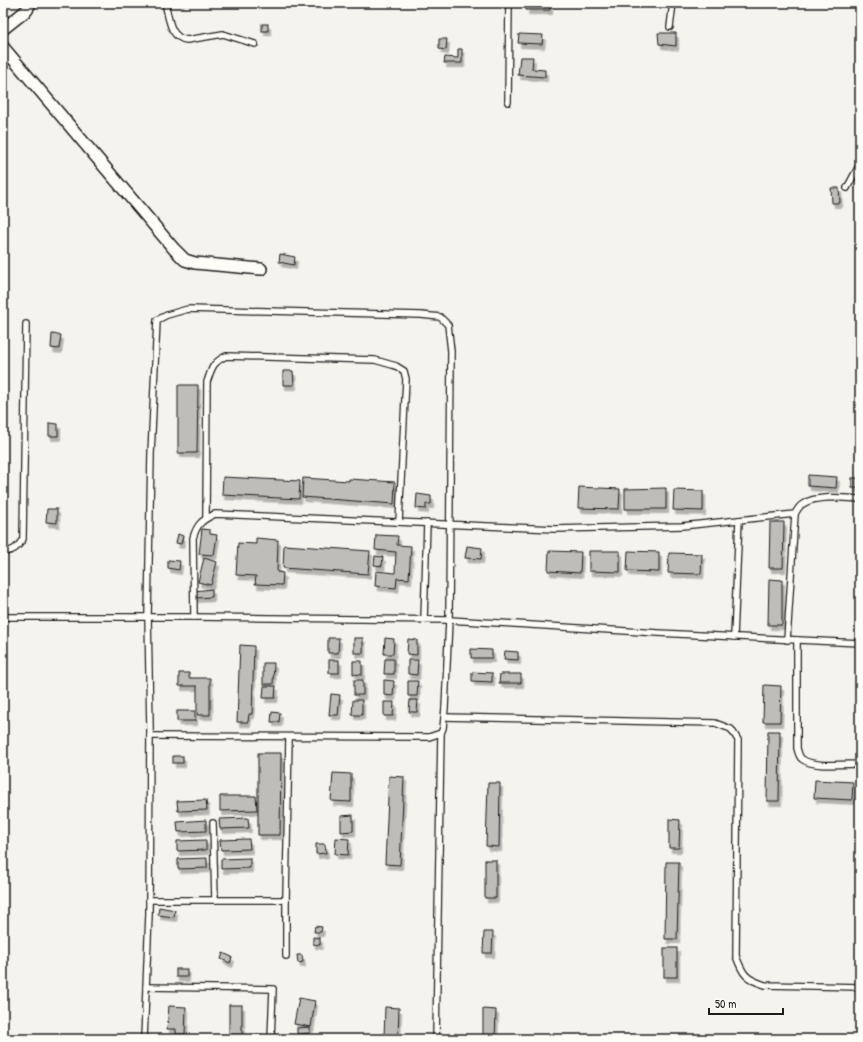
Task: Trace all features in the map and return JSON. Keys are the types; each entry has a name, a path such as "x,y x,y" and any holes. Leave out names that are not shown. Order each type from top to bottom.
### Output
{"street":[{"path":"3,29 25,9"},
{"path":"3,50 185,260 261,269"}],"lane":[{"path":"165,3 173,32 182,40 223,34 255,44"},
{"path":"508,102 509,3"},
{"path":"670,27 673,3"},
{"path":"847,188 860,164"},
{"path":"144,1039 149,900 150,736 148,616 151,454 157,320 167,314 188,309 440,316 448,325 451,351 449,620 444,717 441,733 436,1039"},
{"path":"3,552 17,548 23,539 26,324"},
{"path":"206,518 207,382 211,369 217,361 226,356 375,360 396,366 404,371 406,379 399,522"},
{"path":"787,640 795,514 802,504 810,500 822,498 860,499"},
{"path":"194,617 193,538 196,528 206,518 216,514 555,529 682,526 795,514"},
{"path":"734,637 739,520"},
{"path":"424,620 427,524"},
{"path":"3,617 148,616 449,620 860,643"},
{"path":"797,640 797,748 801,759 815,764 860,764"},
{"path":"444,717 715,723 731,728 738,740 736,956 742,971 751,980 765,985 860,987"},
{"path":"150,736 429,737 441,733"},
{"path":"286,956 289,737"},
{"path":"213,823 215,900"},
{"path":"149,900 286,900"},
{"path":"146,987 272,989 271,1039"}],"building":[{"path":"527,3 550,3 550,10 526,10"},
{"path":"262,24 268,24 268,31 262,31"},
{"path":"658,33 676,33 676,46 659,44"},
{"path":"519,34 543,35 542,44 518,43"},
{"path":"439,39 447,39 446,50 439,49"},
{"path":"458,49 462,49 462,63 444,63 445,57 458,58"},
{"path":"520,57 533,57 532,69 545,70 545,77 518,75"},
{"path":"831,188 839,188 840,203 832,203"},
{"path":"280,254 295,257 294,265 279,262"},
{"path":"52,334 61,335 59,349 51,348"},
{"path":"283,371 293,371 294,385 283,385"},
{"path":"178,385 198,385 197,453 178,453"},
{"path":"49,423 58,424 58,436 49,436"},
{"path":"808,475 837,477 836,488 808,486"},
{"path":"223,477 300,481 299,499 222,495"},
{"path":"303,478 395,482 394,504 302,497"},
{"path":"852,478 860,478 860,488 852,488"},
{"path":"579,487 620,489 619,509 578,508"},
{"path":"666,488 666,509 625,509 625,489"},
{"path":"674,490 703,491 703,511 673,510"},
{"path":"417,494 431,496 431,504 426,504 426,509 416,508"},
{"path":"47,509 57,509 57,523 46,522"},
{"path":"770,522 784,522 783,568 769,568"},
{"path":"202,529 210,530 210,534 217,535 214,555 199,554"},
{"path":"178,534 183,536 181,544 176,543"},
{"path":"376,535 398,536 397,545 411,546 409,579 397,578 396,588 375,586 376,571 395,573 396,552 375,550"},
{"path":"256,538 278,540 277,572 283,573 282,585 255,584 256,576 236,575 238,543 256,544"},
{"path":"284,545 370,551 368,574 283,568"},
{"path":"467,546 482,548 481,559 465,558"},
{"path":"549,551 581,552 580,573 548,571"},
{"path":"589,551 620,551 620,572 589,571"},
{"path":"628,551 659,552 659,572 627,571"},
{"path":"669,553 702,554 701,574 668,573"},
{"path":"375,556 383,557 382,566 374,565"},
{"path":"204,558 217,562 211,585 198,582"},
{"path":"168,560 180,561 179,570 168,568"},
{"path":"769,579 782,580 782,625 768,625"},
{"path":"212,589 212,597 195,598 194,591"},
{"path":"328,638 339,638 338,653 328,653"},
{"path":"354,638 363,638 363,653 354,653"},
{"path":"385,638 394,639 393,654 384,654"},
{"path":"408,639 417,640 417,655 407,654"},
{"path":"240,645 254,646 252,714 249,714 248,722 237,722"},
{"path":"471,649 492,650 492,658 471,658"},
{"path":"505,651 518,652 518,660 504,659"},
{"path":"385,659 394,659 394,674 384,674"},
{"path":"329,660 339,660 339,673 329,673"},
{"path":"408,660 418,660 417,675 408,674"},
{"path":"353,661 362,661 362,675 353,674"},
{"path":"263,663 274,663 273,684 263,684"},
{"path":"472,672 492,673 492,682 472,681"},
{"path":"179,673 189,673 189,678 210,678 210,715 197,715 197,686 179,686"},
{"path":"500,674 521,674 521,683 499,683"},
{"path":"354,680 363,680 363,695 354,695"},
{"path":"384,680 394,681 393,696 384,695"},
{"path":"408,681 418,681 417,696 408,696"},
{"path":"764,685 781,686 780,722 763,722"},
{"path":"264,686 276,686 275,698 263,698"},
{"path":"331,694 340,695 338,715 329,715"},
{"path":"353,700 362,700 362,715 352,715"},
{"path":"410,700 418,700 417,712 409,712"},
{"path":"384,702 394,702 393,716 384,716"},
{"path":"177,711 195,711 195,721 177,721"},
{"path":"272,712 280,713 279,722 271,722"},
{"path":"768,731 780,731 779,801 767,801"},
{"path":"258,753 281,753 280,835 258,835"},
{"path":"173,756 183,756 183,763 173,763"},
{"path":"333,773 351,774 351,802 331,801"},
{"path":"389,776 404,777 400,865 385,864"},
{"path":"815,780 853,782 852,800 814,798"},
{"path":"488,783 500,783 499,847 486,846"},
{"path":"220,796 256,796 257,810 220,811"},
{"path":"206,800 207,810 178,811 177,801"},
{"path":"353,815 353,831 341,832 341,816"},
{"path":"248,818 249,828 220,829 219,819"},
{"path":"669,819 680,820 679,848 669,848"},
{"path":"206,820 206,831 178,832 177,822"},
{"path":"336,838 349,839 348,855 335,854"},
{"path":"249,839 250,849 221,850 220,840"},
{"path":"206,840 206,850 177,851 177,841"},
{"path":"316,844 325,844 326,853 316,854"},
{"path":"207,858 207,868 178,869 178,859"},
{"path":"250,858 250,868 221,869 221,859"},
{"path":"485,860 496,860 496,898 485,898"},
{"path":"666,862 679,862 677,939 665,939"},
{"path":"159,907 175,910 174,917 158,915"},
{"path":"315,926 322,927 321,932 314,932"},
{"path":"484,932 493,932 492,953 483,953"},
{"path":"313,937 320,938 320,945 313,944"},
{"path":"664,948 677,948 677,977 664,977"},
{"path":"223,953 232,957 230,963 221,959"},
{"path":"297,955 302,955 303,962 298,963"},
{"path":"176,969 187,969 187,977 176,977"},
{"path":"299,998 315,1001 311,1027 294,1024"},
{"path":"229,1005 242,1005 242,1035 229,1035"},
{"path":"169,1006 186,1007 185,1034 176,1034 176,1029 167,1029"},
{"path":"385,1007 399,1008 398,1039 384,1039"},
{"path":"483,1009 496,1010 495,1039 483,1039"},
{"path":"310,1027 310,1033 297,1034 297,1028"},
{"path":"252,1035 263,1035 263,1039 252,1039"}]}
